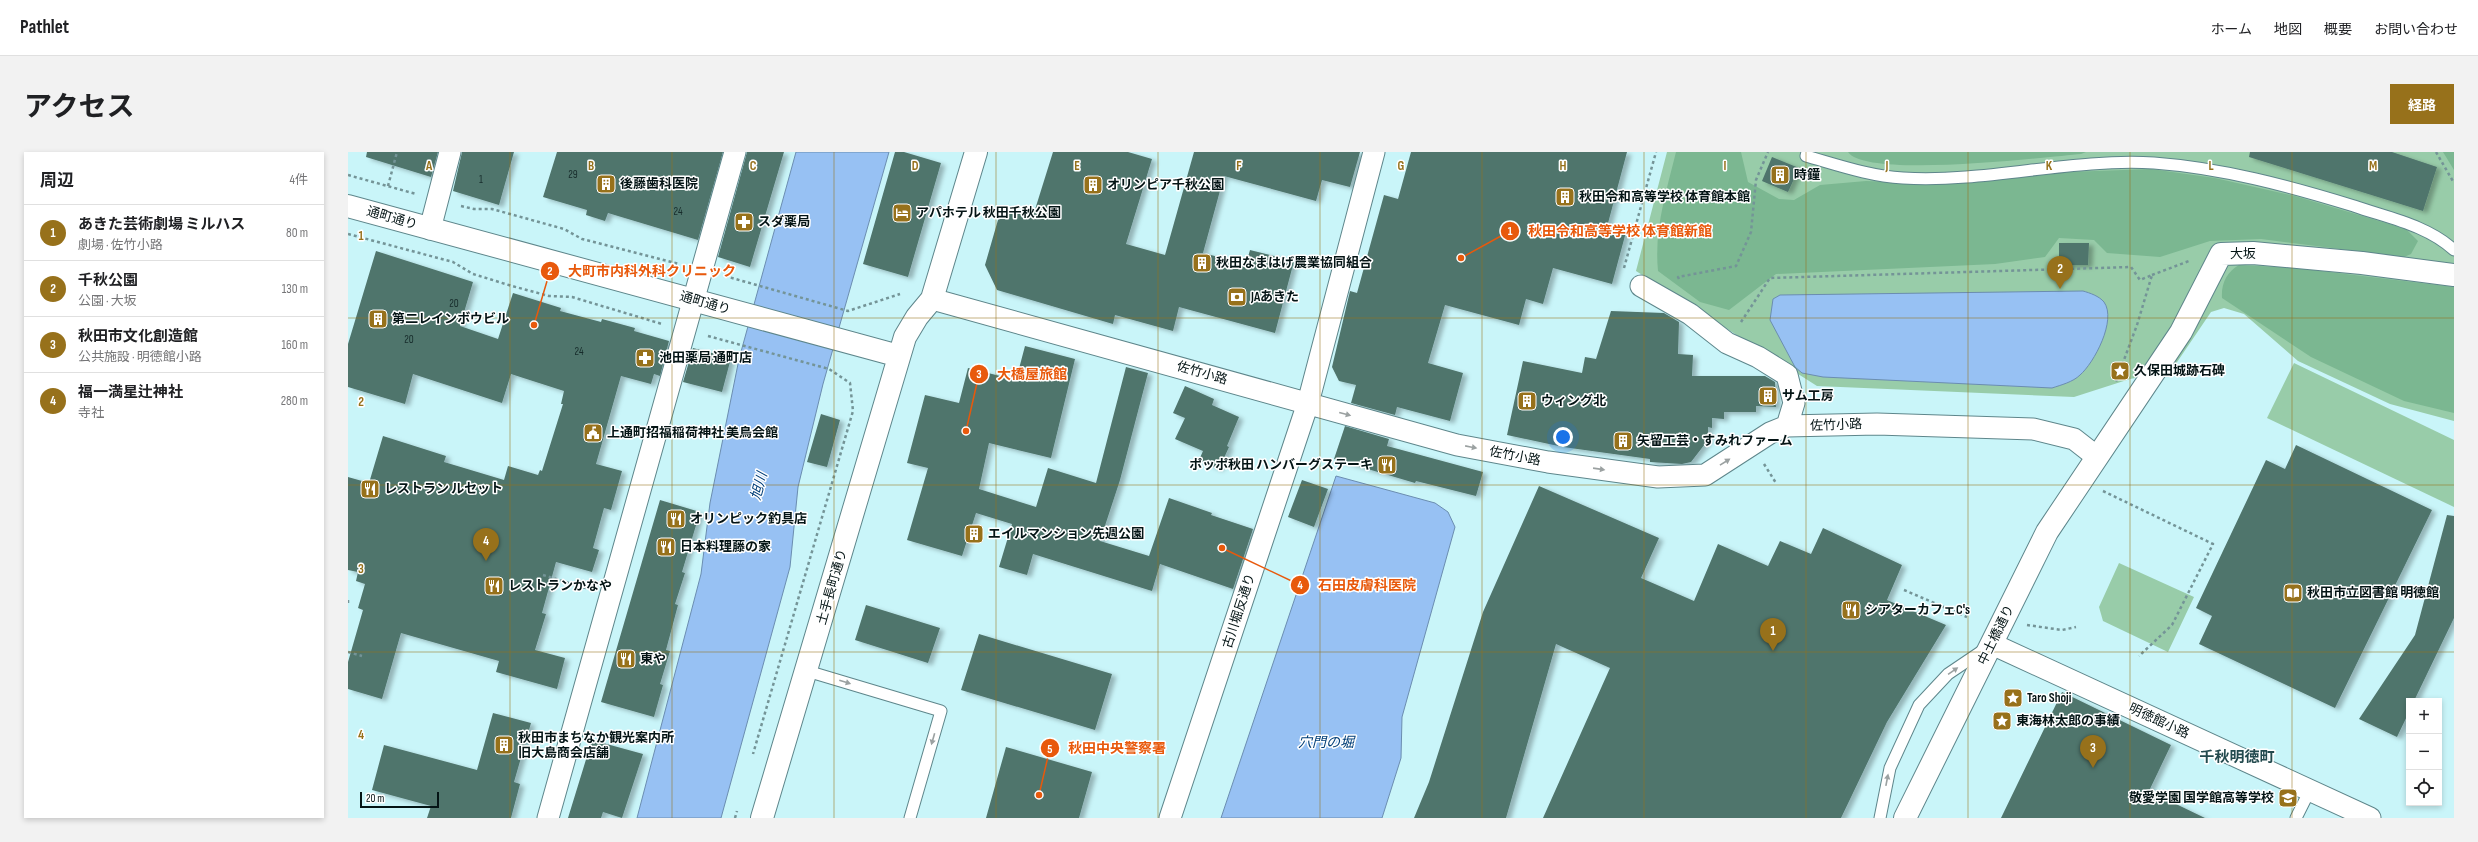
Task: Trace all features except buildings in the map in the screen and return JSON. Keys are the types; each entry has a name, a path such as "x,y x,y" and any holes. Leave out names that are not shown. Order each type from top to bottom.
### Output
{"street":[{"path":"430,229 450,152"},
{"path":"548,818 735,152"},
{"name":"土手長町通り","path":"762,818 807,671 899,356 909,330 932,299 976,152"},
{"name":"古川堀反通り","path":"1170,818 1308,403 1374,152"},
{"name":"通町通り","path":"348,206 694,299 842,342 899,356"},
{"name":"大坂","path":"2096,457 2182,332 2221,254 2253,253 2362,263 2454,275"},
{"path":"1641,286 1690,314 1727,343 1758,357 1788,375 1794,403 1788,426"},
{"name":"佐竹小路","path":"932,299 1457,445 1548,462 1658,477 1705,475 1770,433 1788,426 1878,424 2033,429 2074,439 2096,457"},
{"name":"中土橋通り","path":"1905,818 2047,532 2096,457"},
{"name":"明徳館小路","path":"1992,644 2370,818"}],"lane":[{"path":"1807,152 1806,156 1866,174 1903,178 1957,178 2025,170 2153,163 2219,170 2318,195 2423,229 2443,240 2454,250"},
{"path":"1880,818 1890,768 1919,705 1948,674 1992,644"},
{"path":"807,671 941,711 910,818"},
{"path":"2296,818 2310,790"}],"path":[{"path":"388,186 396,152"},
{"path":"1641,286 1624,268 1656,152"},
{"path":"1690,314 1678,277 1736,266 1751,232 1756,180 1768,152"},
{"path":"2436,152 2454,183"},
{"path":"348,175 474,209 492,209 564,230 582,240 703,270 848,311 900,294"},
{"path":"348,234 453,262 474,274 512,286 549,296 572,297 685,331 738,343 829,369 850,383 853,411 752,758"},
{"path":"1727,343 1770,278 2131,267 2140,280 2208,254 2221,254"},
{"path":"2113,389 2137,325 2152,275"},
{"path":"2081,480 2213,544 2172,625 2139,656"},
{"path":"543,575 611,596"},
{"path":"1904,590 1967,616"},
{"path":"348,600 348,606"},
{"path":"2025,624 2062,630 2076,627"},
{"path":"348,652 362,656"},
{"path":"734,818 739,803"}],"green space":[{"path":"1667,152 2454,152 2454,421 2390,404 2298,361 2244,314 2224,308 2211,312 2171,371 2130,379 2074,397 1817,386 1636,271"},
{"path":"1676,152 1741,152 1748,182 1779,199 1794,200 1820,185 1866,181 1954,184 2040,173 2151,169 2215,178 2295,196 2406,229 2418,241 2411,254 2404,257 2261,239 2210,241 2160,257 2107,253 2094,240 2059,238 2045,257 1995,264 1776,274 1729,310 1700,302 1658,271 1657,256 1659,226"},
{"path":"1848,152 2086,152 2081,154 1996,162 1920,165 1887,164 1862,160"},
{"path":"2443,152 2454,152 2454,170"},
{"path":"2239,265 2296,268 2454,287 2454,413 2404,401 2311,357 2222,298 2226,278 2231,271"},
{"path":"2294,363 2454,440 2454,507 2267,418"},
{"path":"2119,563 2194,597 2168,652 2103,621 2099,607"}],"water":[{"name":"旭川","path":"796,152 889,152 823,384 798,487 790,567 721,818 637,818 701,574 710,503 739,359"},
{"path":"2083,291 2097,296 2104,302 2108,319 2106,330 2097,351 2086,369 2074,380 2052,388 1823,377 1802,373 1795,367 1770,320 1773,299 1780,295"},
{"name":"穴門の堀","path":"1336,476 1435,503 1448,512 1455,527 1402,717 1401,758 1382,818 1221,818"}],"place":[{"name":"時鐘","path":"1780,175"},
{"name":"後藤歯科医院","path":"606,184"},
{"name":"オリンピア千秋公園","path":"1093,185"},
{"name":"秋田令和高等学校 体育館本館","path":"1565,197"},
{"name":"アパホテル 秋田千秋公園","path":"902,213"},
{"name":"スダ薬局","path":"744,222"},
{"name":"秋田令和高等学校 体育館新館","path":"1461,258"},
{"name":"秋田なまはげ農業協同組合","path":"1202,263"},
{"name":"千秋公園","path":"2060,289"},
{"name":"JAあきた","path":"1237,297"},
{"name":"第二レインボウビル","path":"378,319"},
{"name":"大町市内科外科クリニック","path":"534,325"},
{"name":"池田薬局 通町店","path":"645,358"},
{"name":"久保田城跡石碑","path":"2120,371"},
{"name":"サム工房","path":"1768,396"},
{"name":"ウィング北","path":"1527,401"},
{"name":"大橋屋旅館","path":"966,431"},
{"name":"上通町招福稲荷神社 美鳥会館","path":"593,433"},
{"name":"矢留工芸・すみれファーム","path":"1623,441"},
{"name":"ポッポ秋田 ハンバーグステーキ","path":"1387,465"},
{"name":"レストラン ルセット","path":"370,489"},
{"name":"オリンピック釣具店","path":"676,519"},
{"name":"エイルマンション先週公園","path":"974,534"},
{"name":"日本料理藤の家","path":"666,547"},
{"name":"石田皮膚科医院","path":"1222,548"},
{"name":"福一満星辻神社","path":"486,561"},
{"name":"レストランかなや","path":"494,586"},
{"name":"秋田市立図書館 明徳館","path":"2293,593"},
{"name":"シアターカフェC's","path":"1851,610"},
{"name":"あきた芸術劇場 ミルハス","path":"1773,651"},
{"name":"東や","path":"626,659"},
{"name":"Taro Shoji","path":"2013,698"},
{"name":"東海林太郎の事績","path":"2002,721"},
{"name":"秋田市まちなか観光案内所 旧大島商会店舗","path":"504,745"},
{"name":"秋田市文化創造館","path":"2093,768"},
{"name":"秋田中央警察署","path":"1039,795"},
{"name":"敬愛学園 国学館高等学校","path":"2288,798"}],"district":[{"name":"千秋明徳町","path":"2237,757"}]}
